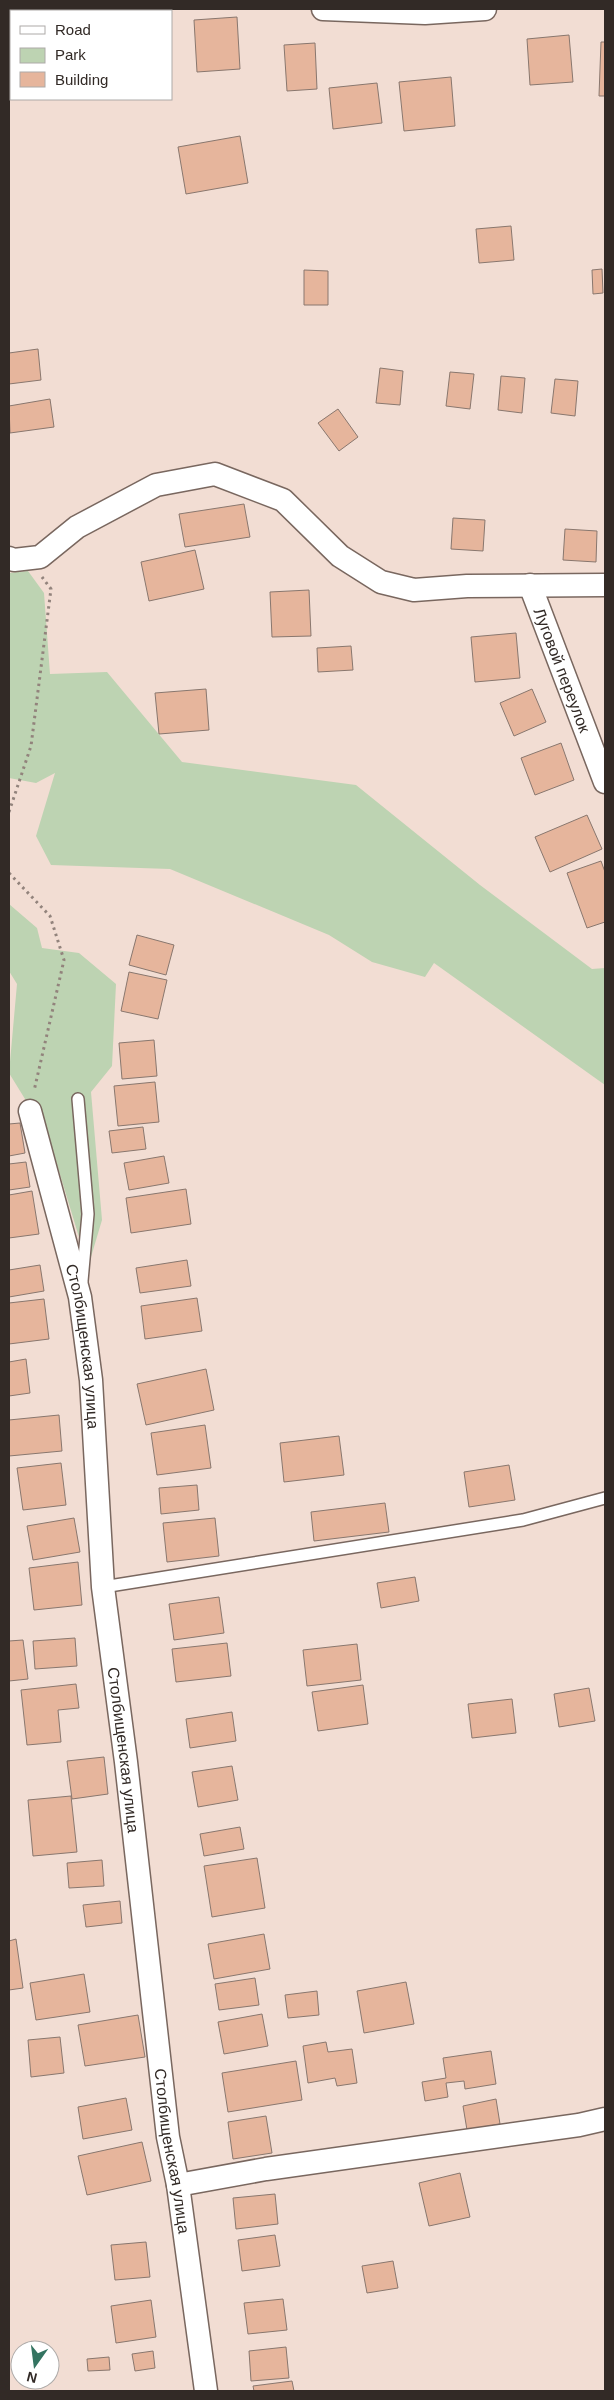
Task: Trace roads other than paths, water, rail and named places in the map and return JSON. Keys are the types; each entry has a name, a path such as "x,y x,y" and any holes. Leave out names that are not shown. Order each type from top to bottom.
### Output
{"street":[{"path":"112,10 140,9"},
{"path":"323,9 425,13 485,9"},
{"path":"15,558 40,557 77,527 156,485 215,474 283,500 340,556 381,582 414,590 467,586 605,585"},
{"name":"Луговой переулок","path":"530,585 605,782"},
{"name":"Столбищенская улица","path":"30,1111 80,1297 91,1380 103,1587 126,1762 168,2137 178,2185 206,2391"},
{"path":"178,2185 266,2169 579,2125 605,2119"}],"lane":[{"path":"78,1099 88,1214 80,1297"},
{"path":"103,1587 523,1520 605,1498"}]}
